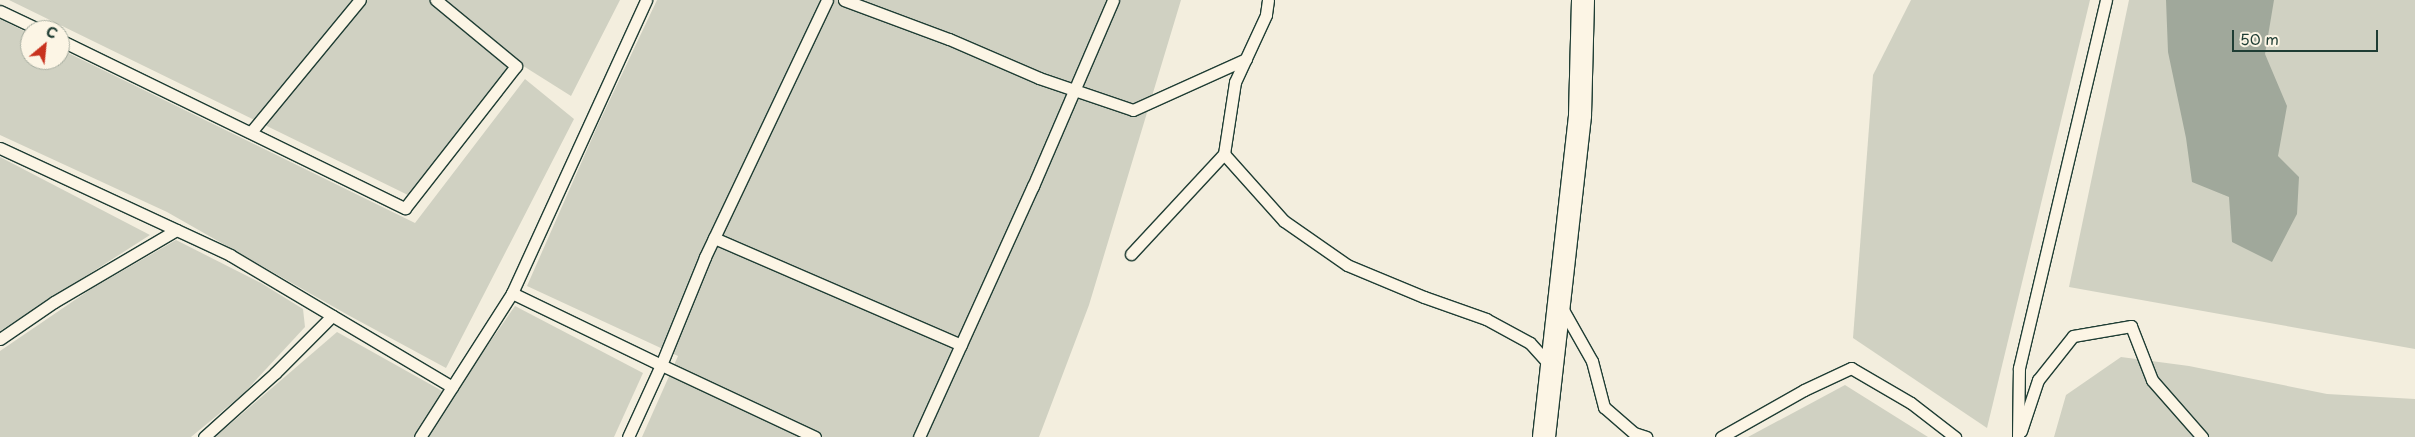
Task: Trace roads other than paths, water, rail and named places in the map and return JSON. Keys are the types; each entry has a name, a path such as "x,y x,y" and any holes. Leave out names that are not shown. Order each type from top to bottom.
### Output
{"street":[{"path":"1544,437 1580,115 1583,0"}],"lane":[{"path":"251,132 360,0"},
{"path":"70,45 405,208 516,66 436,0"},
{"path":"420,437 512,293 646,0"},
{"path":"628,437 661,365 714,238 826,0"},
{"path":"844,0 1074,90 1133,110 1246,59"},
{"path":"919,437 1113,0"},
{"path":"1131,254 1224,154 1235,82 1266,15 1268,0"},
{"path":"2019,437 2019,368 2106,0"},
{"path":"0,11 20,20"},
{"path":"0,148 230,255 452,387"},
{"path":"1224,154 1284,221 1347,265 1424,297 1486,319 1530,343 1551,366"},
{"path":"0,339 54,302 176,230"},
{"path":"714,238 961,345"},
{"path":"512,293 815,437"},
{"path":"1558,302 1592,360 1604,407 1634,433 1646,437"},
{"path":"204,437 275,373 332,316"},
{"path":"2019,437 2038,380 2073,336 2131,326 2152,380 2202,437"},
{"path":"1721,437 1804,390 1851,368 1911,403 1955,437"}]}
